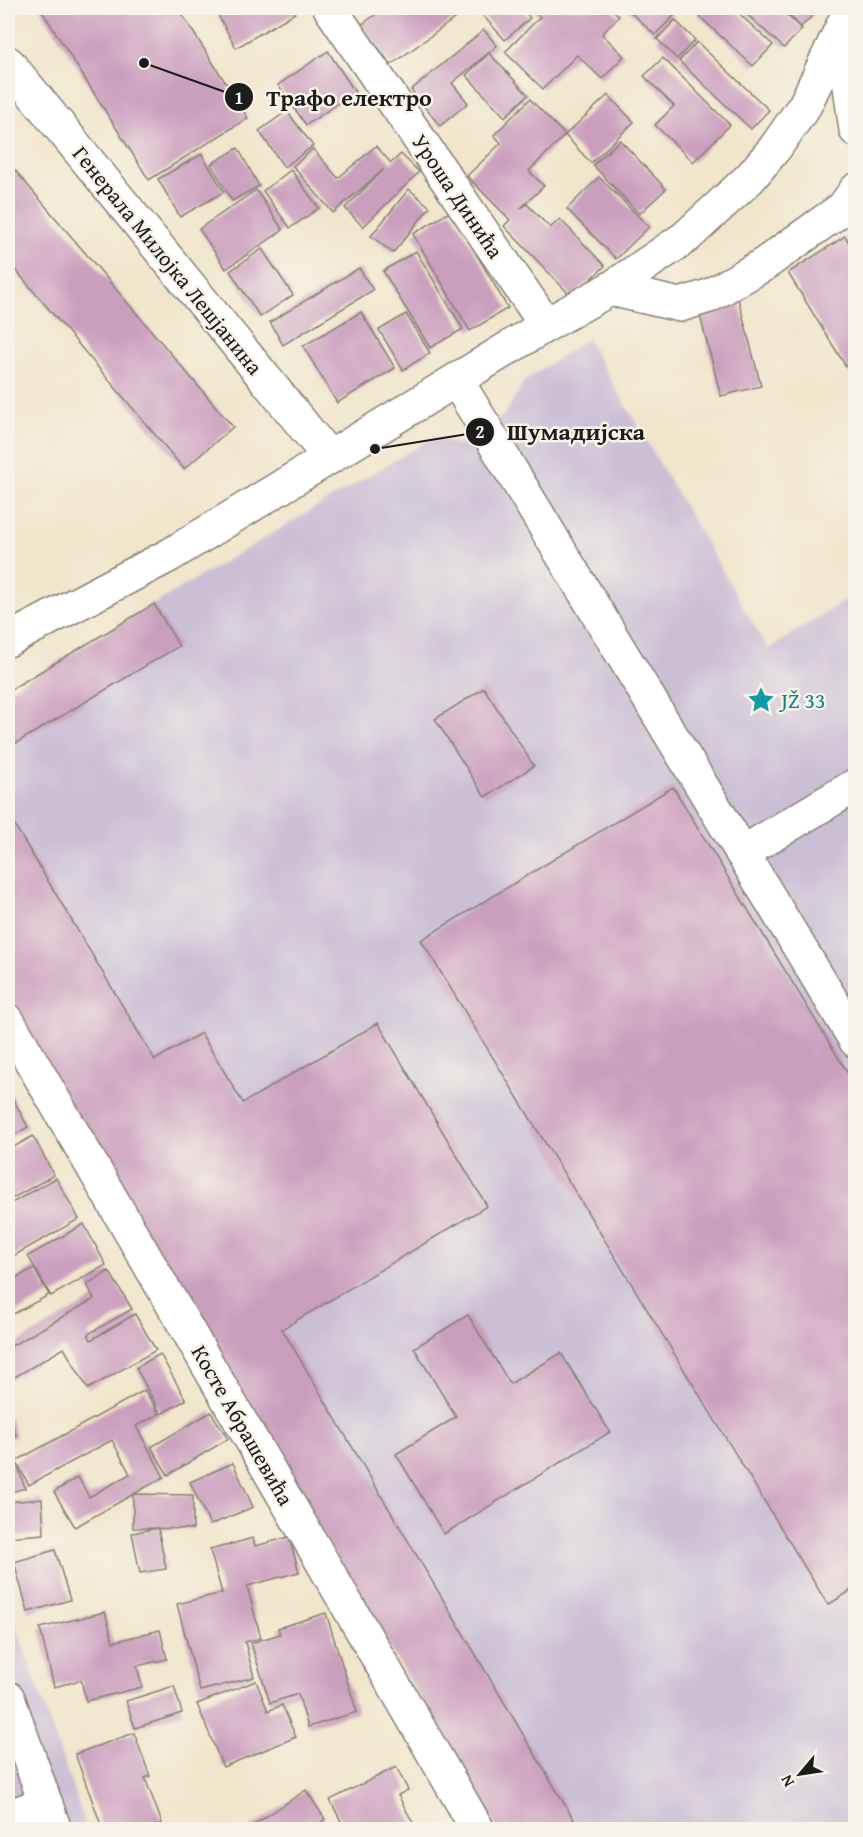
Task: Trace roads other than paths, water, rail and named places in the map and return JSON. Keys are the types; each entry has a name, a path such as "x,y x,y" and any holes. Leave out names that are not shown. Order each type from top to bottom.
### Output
{"street":[{"name":"Уроша Динића","path":"330,8 546,325"},
{"path":"847,18 855,130"},
{"path":"8,640 170,555 546,325 610,289 686,237 750,178 805,105 847,18"},
{"name":"Генерала Милојка Лешјанина","path":"8,63 329,457"},
{"path":"610,289 680,304 709,296 763,265 843,208 855,190"},
{"path":"457,381 855,1041"},
{"path":"742,853 855,785"},
{"name":"Косте Абрашевића","path":"8,1021 478,1830"},
{"path":"8,1698 50,1817 8,1816"}],"place":[{"name":"Трафо електро","path":"144,63"},
{"name":"Шумадијска","path":"375,449"},
{"name":"JŽ 33","path":"761,700"}]}
